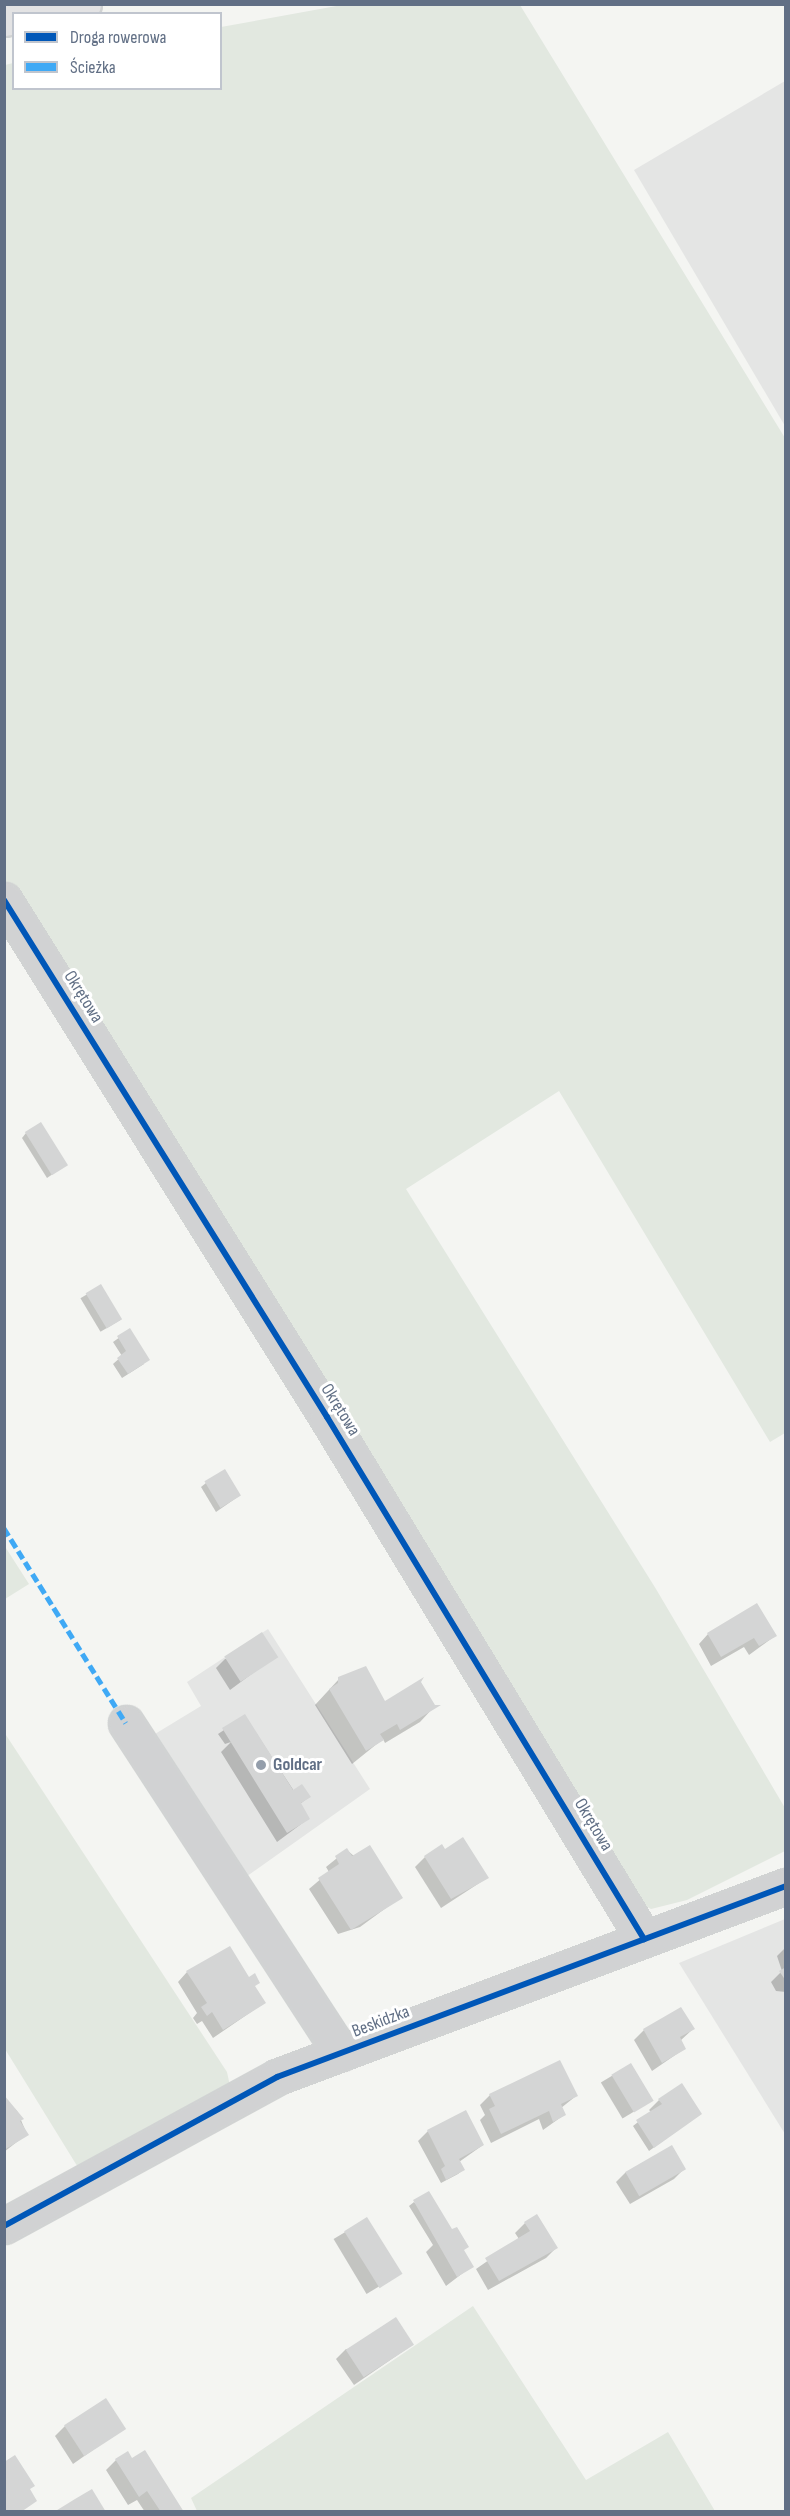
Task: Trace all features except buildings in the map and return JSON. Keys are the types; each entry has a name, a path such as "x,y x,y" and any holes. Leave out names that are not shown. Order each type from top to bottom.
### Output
{"main road":[{"path":"44,12 84,4"}],"street":[{"name":"Okrętowa","path":"4,900 327,1417 644,1939"},
{"path":"126,1723 341,2053"},
{"name":"Beskidzka","path":"4,2226 277,2077 786,1886"}],"shaded area":[{"path":"342,5 520,5 785,438 785,1433 770,1442 559,1091 406,1189 656,1589 785,1808 785,1851 687,1900 651,1909 635,1900 5,884 5,65 12,63 12,90 222,90 222,27"},
{"path":"785,81 785,426 634,170"},
{"path":"4,1545 29,1584 5,1599 4,1599"},
{"path":"268,1629 370,1789 243,1879 150,1737 201,1706 187,1682"},
{"path":"4,1732 227,2072 230,2086 79,2169 5,2049"},
{"path":"785,1919 785,2134 679,1963"},
{"path":"473,2306 586,2480 668,2432 715,2511 197,2511 191,2498"}],"marked path":[{"path":"4,1528 126,1723"}],"cycle path":[{"path":"4,900 327,1417 644,1939"},
{"path":"4,2226 277,2077 786,1886"}],"place":[{"name":"Goldcar","path":"261,1765"}]}
